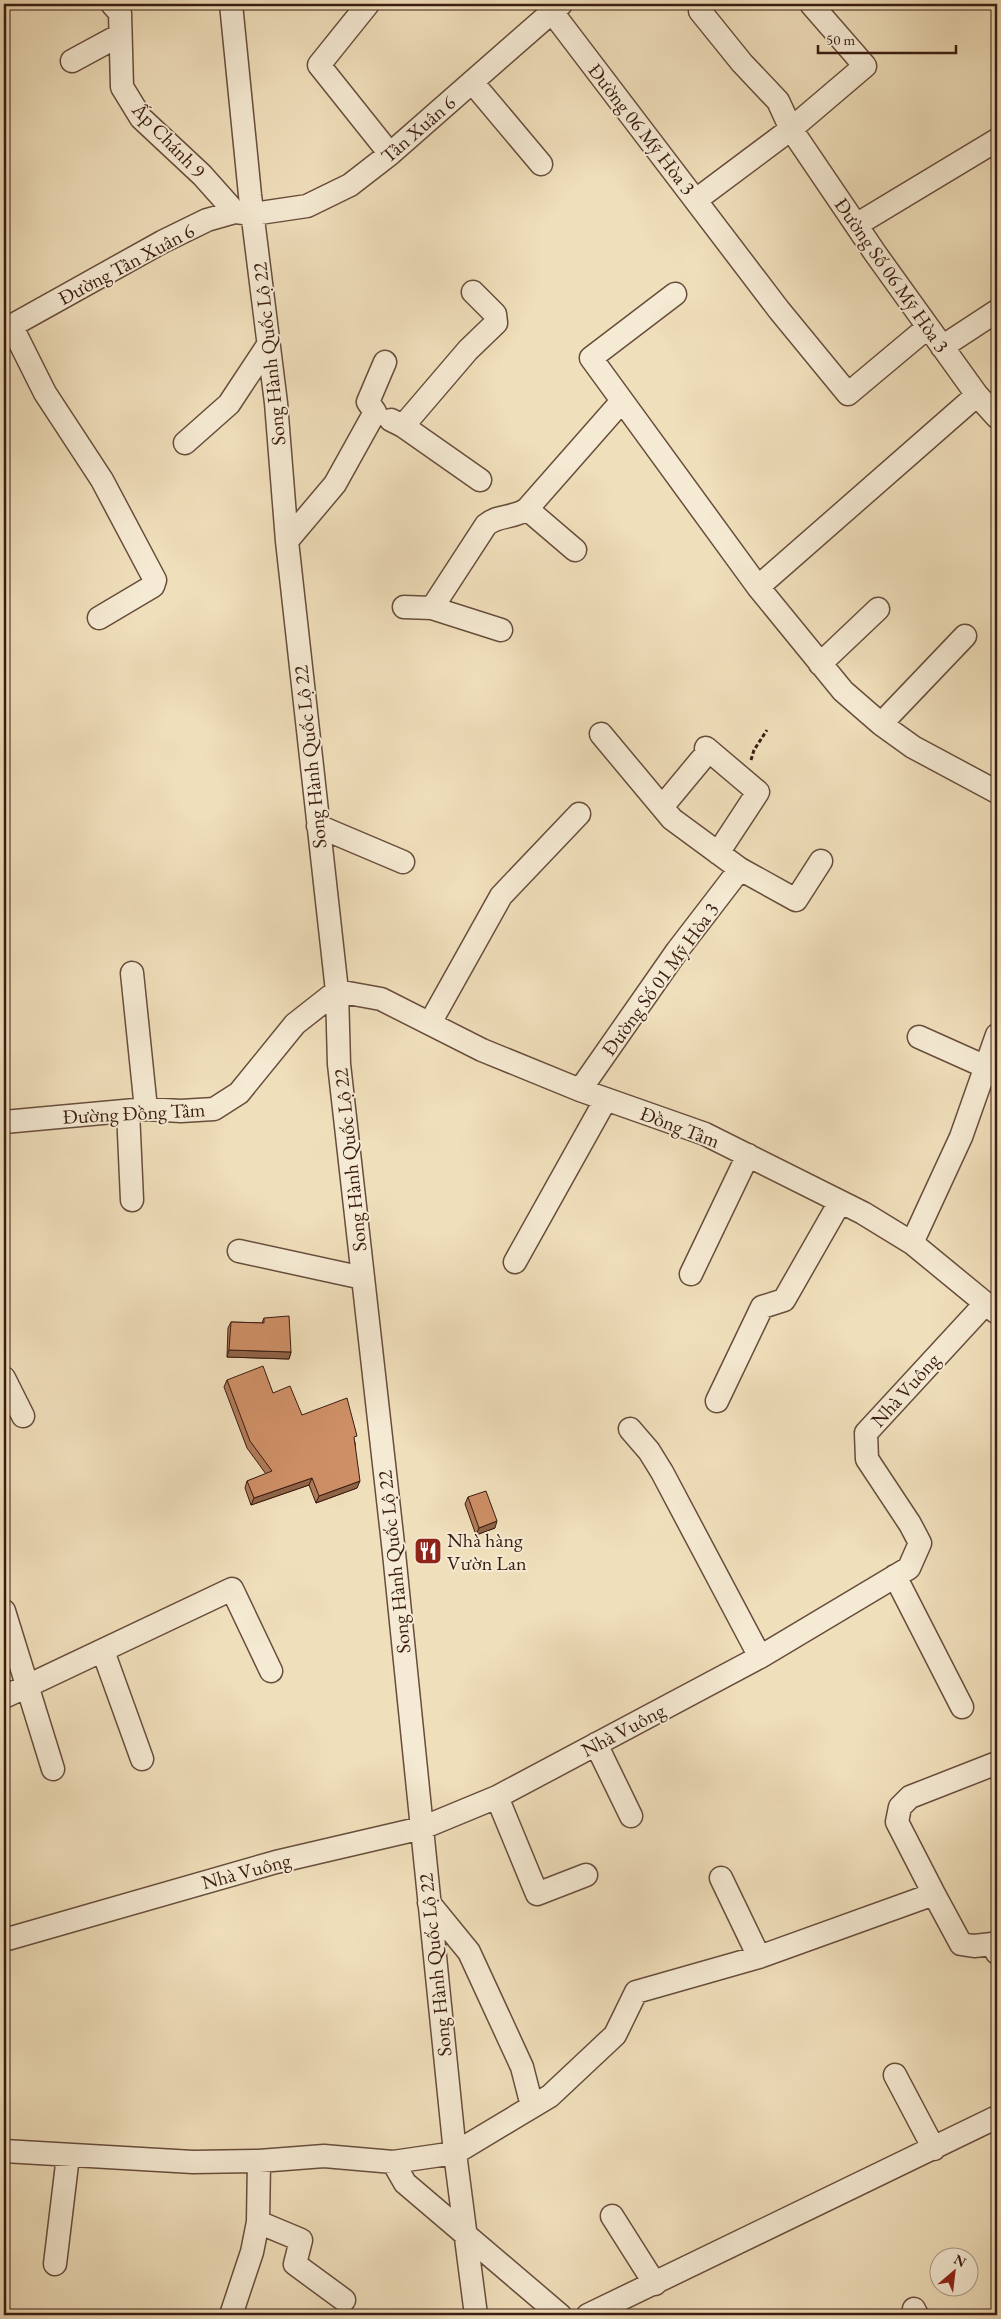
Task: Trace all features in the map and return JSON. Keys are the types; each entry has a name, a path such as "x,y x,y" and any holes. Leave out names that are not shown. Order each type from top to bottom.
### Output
{"street":[{"name":"Ấp Chánh 9","path":"112,4 120,13 122,87 141,118 244,213"},
{"name":"Song Hành Quốc Lộ 22","path":"231,4 244,213 268,345 276,403 286,541 337,991 340,1064 394,1553 454,2153 467,2236 476,2315"},
{"path":"368,4 319,65 390,154"},
{"name":"Đường 06 Mỹ Hòa 3","path":"556,8 696,200 791,129 865,66 811,4"},
{"name":"Tân Xuân 6","path":"244,213 306,206 350,185 390,154 556,8"},
{"name":"Đường Số 06 Mỹ Hòa 3","path":"700,11 742,63 778,101 791,129 856,224 977,395 997,417"},
{"path":"72,61 120,35"},
{"path":"472,82 541,164"},
{"path":"856,224 997,140"},
{"path":"696,200 779,310 848,394 928,327"},
{"name":"Đường Tân Xuân 6","path":"8,328 162,242 207,220 244,213"},
{"path":"403,426 468,350 496,323 494,314 473,292"},
{"path":"675,294 590,358 758,587 843,691 881,724 914,747 997,792"},
{"path":"942,347 997,311"},
{"path":"8,328 45,393 102,480 155,580 153,586 99,618"},
{"path":"185,443 228,404 268,345"},
{"path":"385,362 368,402 375,412 403,426 480,480"},
{"path":"758,587 977,395"},
{"path":"432,608 489,522 518,515 527,509 622,401"},
{"path":"286,541 335,484 375,412"},
{"path":"527,509 575,550"},
{"path":"404,607 432,608 501,630"},
{"path":"820,664 878,609"},
{"path":"881,724 965,636"},
{"path":"601,734 672,819 740,869 796,900 821,861"},
{"path":"662,808 704,754 758,792 718,852"},
{"path":"430,1023 501,896 579,814"},
{"path":"318,826 403,862"},
{"name":"Đường Số 01 Mỹ Hòa 3","path":"580,1090 677,951 740,869"},
{"path":"132,973 137,1110 132,1200"},
{"name":"Đồng Tâm","path":"337,991 381,999 482,1050 580,1090 705,1134 840,1202 912,1243 991,1308"},
{"name":"Đường Đồng Tâm","path":"4,1122 137,1110 181,1111 214,1109 239,1093 295,1024 337,991"},
{"path":"912,1243 961,1137 997,1035"},
{"path":"919,1037 986,1067"},
{"path":"515,1262 606,1099"},
{"path":"691,1274 748,1155"},
{"path":"717,1401 762,1307 784,1300 840,1202"},
{"path":"239,1251 363,1278"},
{"name":"Nhà Vuông","path":"4,1940 276,1862 422,1828 496,1798 760,1657 909,1568 920,1544 910,1524 867,1459 866,1433 991,1308"},
{"path":"4,1378 23,1416"},
{"path":"630,1429 649,1451 662,1472 760,1657"},
{"path":"895,1576 962,1706"},
{"path":"4,1697 232,1589 272,1671"},
{"path":"4,1611 52,1769"},
{"path":"103,1651 142,1759"},
{"path":"596,1744 631,1816"},
{"path":"995,1945 974,1946 961,1944 897,1822 900,1807 910,1797 997,1763"},
{"path":"496,1798 537,1894 586,1875"},
{"path":"722,1878 759,1957"},
{"path":"4,2151 193,2162 259,2161 324,2156 393,2162 454,2153 550,2096 615,2035 636,1992 759,1957 934,1894"},
{"path":"429,1903 469,1952 522,2067 532,2106"},
{"path":"895,2075 934,2149"},
{"path":"588,2315 997,2117"},
{"path":"54,2264 68,2156"},
{"path":"231,2315 245,2276 258,2222 259,2161"},
{"path":"393,2162 406,2183 560,2315"},
{"path":"612,2216 655,2284"},
{"path":"258,2222 300,2240 295,2264 344,2300"}],"building":[{"path":"289,1316 291,1352 229,1350 231,1322 264,1323 264,1318"},
{"path":"263,1366 273,1393 290,1386 302,1415 347,1398 357,1436 354,1437 360,1481 319,1496 312,1478 254,1498 247,1481 272,1471 250,1441 227,1380"},
{"path":"486,1491 497,1521 479,1528 468,1497"}],"place":[{"name":"Nhà hàng Vườn Lan","path":"428,1551"}]}
